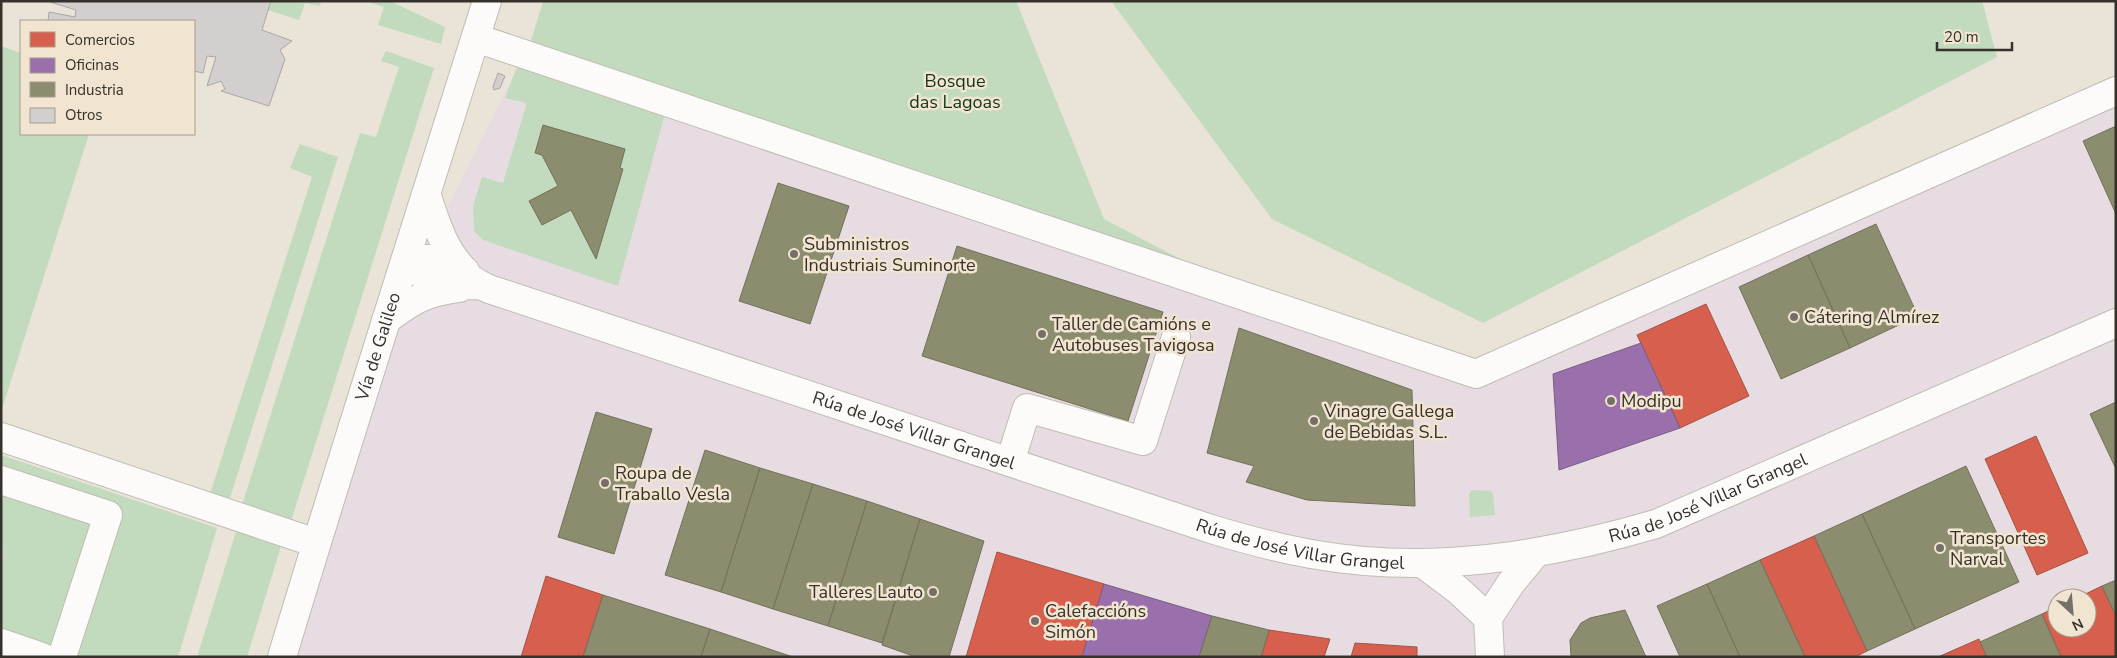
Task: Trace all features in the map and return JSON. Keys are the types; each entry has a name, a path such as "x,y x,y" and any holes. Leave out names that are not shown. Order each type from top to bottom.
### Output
{"street":[{"name":"Vía de Galileo","path":"282,657 316,543 487,1"},
{"path":"476,38 1476,374 2116,91"},
{"name":"Rúa de José Villar Grangel","path":"427,196 440,235 446,246 457,264 478,285"},
{"name":"Rúa de José Villar Grangel","path":"406,260 425,258 439,260 478,285 1202,526 1262,544 1311,554 1356,560 1422,563 1484,560 1535,554 1602,540 1656,524 2116,323"},
{"name":"Rúa de José Villar Grangel","path":"386,320 410,302 428,294 478,285"},
{"path":"1010,462 1027,408 1143,441 1176,337"},
{"path":"1,437 316,543"},
{"path":"1,480 108,515 62,657"},
{"path":"1488,609 1535,554"},
{"path":"1484,560 1494,583 1488,609 1490,657"},
{"path":"1422,563 1458,590 1488,609"},
{"path":"293,620 299,657"},
{"path":"1,643 42,657"}],"path":[{"path":"1,550 5,552 1,562"}],"shaded area":[{"path":"531,41 1127,263 1439,373 1518,364 2116,100 2116,657 297,657 369,365"}],"green space":[{"path":"271,1 321,1 320,6 305,3 299,20 268,10"},
{"path":"365,1 390,1 445,27 441,44 378,25 384,7"},
{"name":"Bosque das Lagoas","path":"543,1 1016,1 1104,219 1207,273 531,41"},
{"path":"1111,1 1982,1 1997,57 1483,323 1272,219"},
{"path":"1,46 20,53 20,135 89,135 1,412"},
{"path":"386,51 434,68 291,521 242,505 360,133 376,137 399,67 381,61"},
{"path":"519,62 665,114 618,286 483,240 474,231 473,206 482,177 503,183 527,103 505,98"},
{"path":"300,144 338,157 229,501 210,494 312,177 290,168"},
{"path":"1,455 217,528 178,657 1,657"},
{"path":"1472,490 1491,491 1495,515 1470,517 1469,494"},
{"path":"236,532 281,546 247,657 197,657"}],"building: Comercios":[{"path":"1706,304 1749,396 1680,428 1637,335"},
{"path":"2036,436 2088,553 2037,575 1985,459"},
{"path":"1814,536 1867,651 1855,657 1805,657 1760,560"},
{"name":"Calefaccións Simón","path":"997,552 1104,584 1082,657 966,657"},
{"path":"546,576 603,595 583,657 521,657"},
{"path":"2102,586 2116,616 2116,657 2061,657 2053,638 2097,638 2097,588"},
{"path":"2047,612 2047,625 2042,614"},
{"path":"1269,630 1330,639 1324,657 1261,657"},
{"path":"1979,639 1987,657 1938,657"},
{"path":"1355,643 1417,647 1417,657 1351,657"}],"building: Oficinas":[{"name":"Modipu","path":"1641,343 1680,428 1559,470 1553,374"},
{"path":"1104,584 1212,616 1199,657 1082,657"}],"building: Industria":[{"path":"543,125 625,149 620,168 623,169 596,259 571,210 542,225 529,201 558,186 542,155 535,153"},
{"path":"2116,126 2116,214 2083,141"},
{"name":"Subministros Industriais Suminorte","path":"778,183 849,206 810,324 739,301"},
{"path":"1876,224 1918,316 1850,348 1808,255"},
{"name":"Taller de Camións e Autobuses Tavigosa","path":"957,246 1163,312 1128,421 922,356"},
{"name":"Cátering Almírez","path":"1808,255 1850,348 1781,379 1739,287"},
{"name":"Vinagre Gallega de Bebidas S.L.","path":"1239,328 1412,390 1415,506 1307,500 1246,482 1254,466 1207,453"},
{"path":"2116,402 2116,469 2090,414"},
{"name":"Roupa de Traballo Vesla","path":"596,412 652,429 614,554 558,537"},
{"path":"705,450 760,468 721,592 665,575"},
{"name":"Transportes Narval","path":"1966,466 2019,582 1915,629 1862,514"},
{"path":"760,468 813,484 773,609 721,592"},
{"path":"813,484 867,501 828,626 773,609"},
{"path":"867,501 920,519 882,643 828,626"},
{"path":"1862,514 1915,629 1867,651 1814,536"},
{"name":"Talleres Lauto","path":"920,519 984,541 949,657 916,657 882,645"},
{"path":"1760,560 1805,657 1740,657 1707,584"},
{"path":"2116,580 2116,616 2102,586"},
{"path":"1707,584 1740,657 1680,657 1657,606"},
{"path":"603,595 710,629 701,657 583,657"},
{"path":"1625,610 1646,657 1571,657 1570,640 1581,623 1590,618"},
{"path":"2042,614 2047,625 2047,638 2053,638 2061,657 1987,657 1980,642"},
{"path":"1212,616 1269,630 1261,657 1199,657"},
{"path":"710,629 793,657 701,657"}],"building: Otros":[{"path":"47,1 271,1 262,30 292,41 280,50 285,59 269,106 221,91 225,89 221,81 207,86 216,57 207,56 203,73 195,71 195,20 48,20 49,12 75,17 76,10"},
{"path":"498,73 505,76 500,88 494,90 493,87"}],"place":[{"name":"Subministros Industriais Suminorte","path":"794,254"},
{"name":"Cátering Almírez","path":"1794,317"},
{"name":"Taller de Camións e Autobuses Tavigosa","path":"1042,334"},
{"name":"Modipu","path":"1611,401"},
{"name":"Vinagre Gallega de Bebidas S.L.","path":"1314,421"},
{"name":"Roupa de Traballo Vesla","path":"605,483"},
{"name":"Transportes Narval","path":"1940,548"},
{"name":"Talleres Lauto","path":"933,592"},
{"name":"Calefaccións Simón","path":"1035,621"}]}
